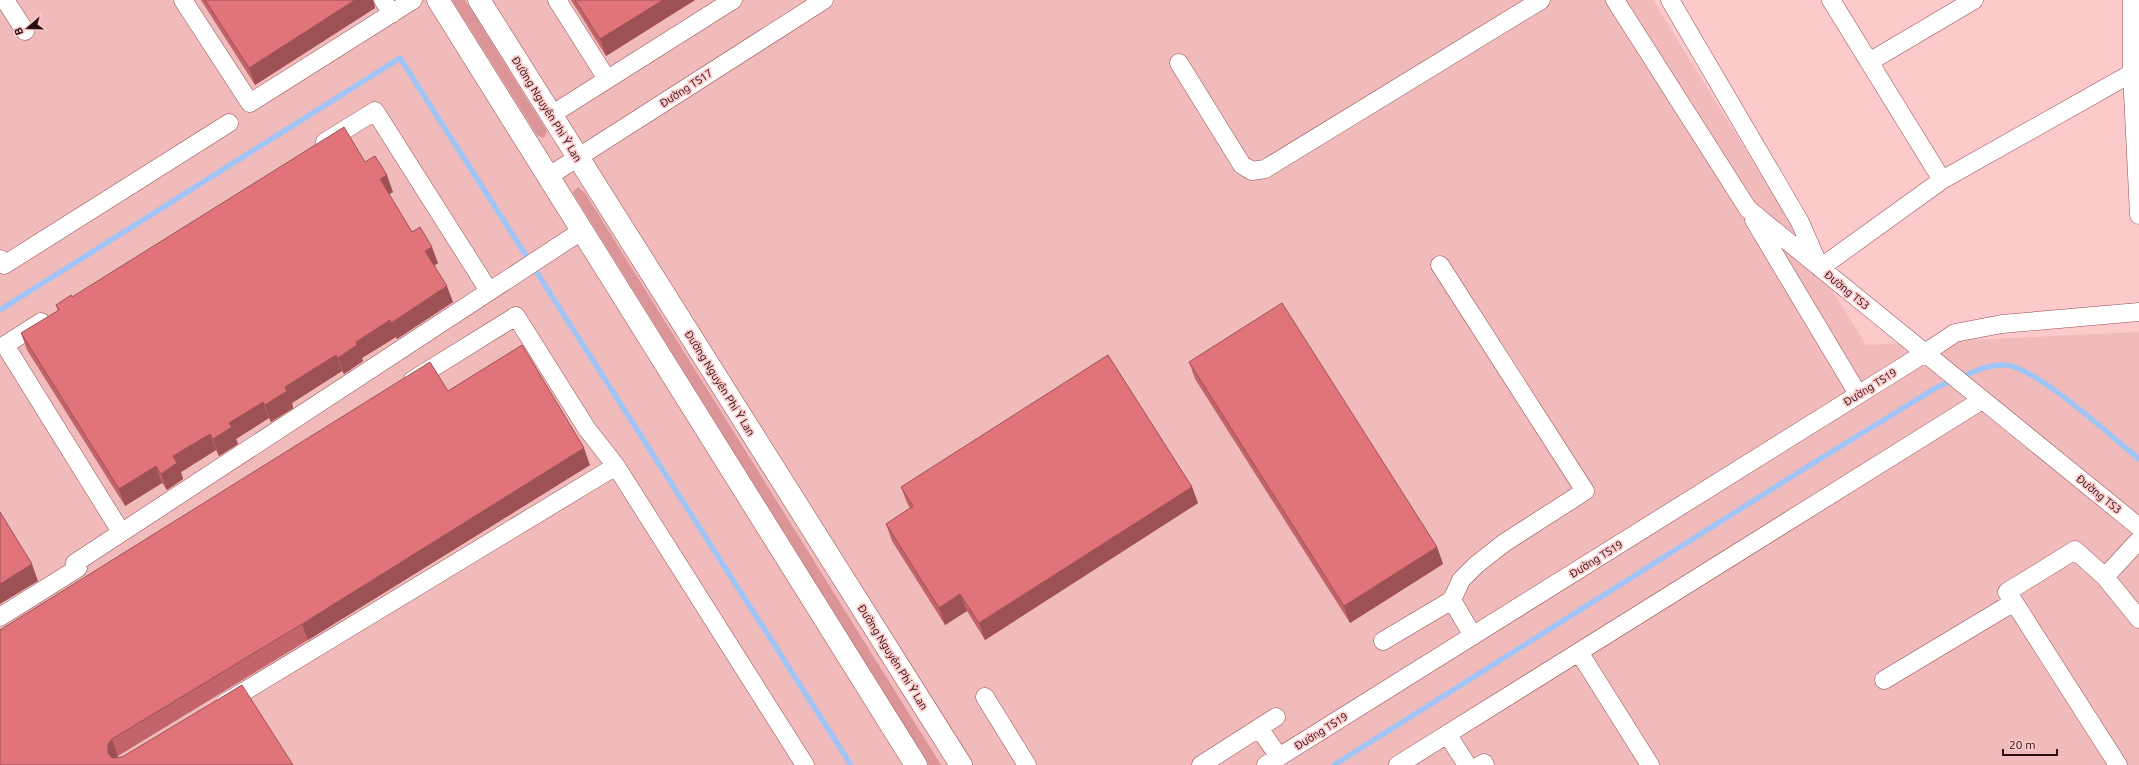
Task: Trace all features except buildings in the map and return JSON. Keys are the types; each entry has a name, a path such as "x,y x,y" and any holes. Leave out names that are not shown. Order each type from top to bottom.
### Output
{"main road":[{"path":"438,0 916,765"},
{"name":"Đường Nguyên Phi Ỷ Lan","path":"479,0 550,115 961,765"}],"street":[{"path":"5,0 25,31"},
{"path":"184,0 250,104 387,7 413,0"},
{"path":"557,0 607,79"},
{"path":"550,115 733,0"},
{"name":"Đường TS17","path":"549,176 824,0"},
{"path":"1178,63 1242,165 1252,171 1265,169 1542,0"},
{"name":"Đường TS3","path":"1615,0 1748,209 2139,527"},
{"path":"1670,0 1800,222 1820,268 1942,180 2132,73"},
{"path":"1831,0 1942,180"},
{"path":"1869,62 1974,0"},
{"path":"2132,0 2132,73 2136,104 2139,215"},
{"path":"308,153 375,110 489,291"},
{"path":"0,259 4,265 229,123"},
{"path":"1748,209 1858,394"},
{"path":"0,617 78,568 75,563 121,532 583,230"},
{"path":"1383,641 1452,600 1461,580 1476,565 1504,543 1584,491 1440,265"},
{"path":"59,311 5,345 121,532"},
{"name":"Đường TS19","path":"1273,761 1955,333 2002,324 2139,312"},
{"path":"402,387 516,316 587,428 616,466 805,765"},
{"path":"1398,765 1982,400"},
{"path":"208,713 616,466"},
{"path":"2106,577 2139,540"},
{"path":"2118,765 2007,592 2075,550 2106,577 2139,619"},
{"path":"1452,600 1473,636"},
{"path":"1884,680 2014,602"},
{"path":"1579,652 1650,765"},
{"path":"985,697 1027,765"},
{"path":"1201,765 1276,717"},
{"path":"1259,728 1273,761"},
{"path":"1447,734 1467,765"},
{"path":"1480,765 1484,763 1485,765"}],"shaded area":[{"path":"0,0 1653,0 1866,345 2139,332 2139,765 0,765"},
{"path":"452,0 465,0 547,131 544,138 537,135"},
{"path":"578,187 585,193 941,765 929,765 576,198 573,192"}],"waterway":[{"path":"0,310 400,58 851,765"},
{"path":"1961,377 1983,368 1999,365 2018,368 2035,377 2074,404 2139,459"},
{"path":"1334,765 1815,462 1939,386 1953,381"}]}
